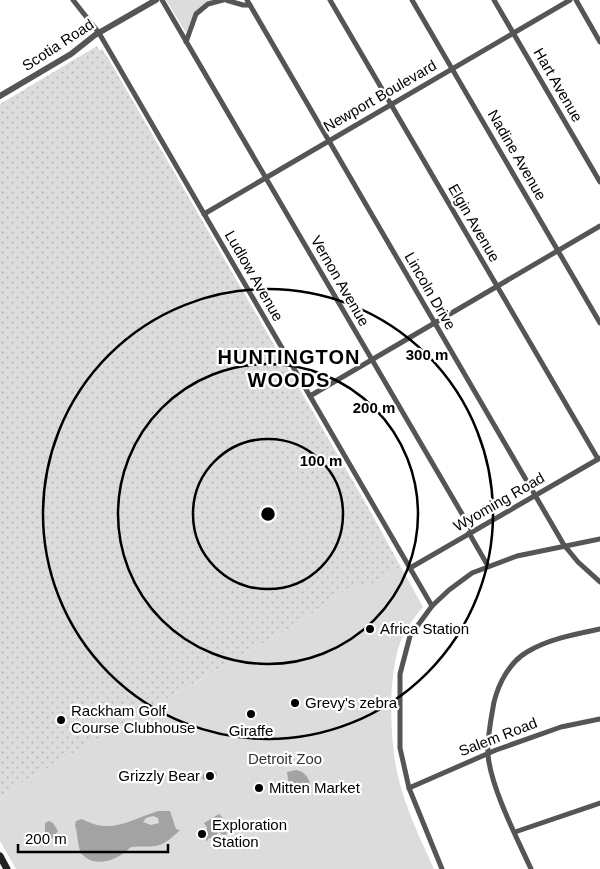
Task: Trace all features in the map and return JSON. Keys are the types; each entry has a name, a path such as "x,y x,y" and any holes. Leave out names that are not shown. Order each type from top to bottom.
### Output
{"main road":[{"path":"0,856 7,869"}],"street":[{"name":"Ludlow Avenue","path":"73,0 98,33 432,606"},
{"name":"Scotia Road","path":"0,96 71,54 98,33 156,0"},
{"name":"Vernon Avenue","path":"162,0 372,360 488,566"},
{"name":"Lincoln Drive","path":"186,42 194,18 208,4 224,0 248,2 564,545 574,558 600,582"},
{"name":"Elgin Avenue","path":"330,0 599,459"},
{"name":"Nadine Avenue","path":"412,0 600,323"},
{"name":"Hart Avenue","path":"494,0 600,182"},
{"name":"Newport Boulevard","path":"204,214 570,0"},
{"path":"576,0 600,42"},
{"path":"310,396 600,226"},
{"name":"Wyoming Road","path":"410,568 599,459"},
{"path":"442,869 409,788 400,748 400,674 410,636 432,606 457,583 488,566 517,556 600,539"},
{"path":"574,558 574,552 580,543"},
{"path":"531,869 495,783 488,753 490,723 496,696 512,664 526,652 540,646 600,629"},
{"name":"Salem Road","path":"409,788 488,753 561,727 600,718"},
{"path":"515,832 600,802"}],"green space":[{"path":"166,0 214,0 192,19 186,33"},
{"path":"97,46 99,50 102,49 108,58 401,567 372,584 349,588 302,621 20,784 0,799 0,104"},
{"name":"Detroit Zoo","path":"401,567 423,607 403,635 395,660 391,709 393,742 397,772 404,797 434,869 16,869 0,841 0,799 20,784 302,621 349,588 360,584 372,584"}],"shaded area":[{"path":"296,770 304,773 308,778 310,786 308,790 293,788 289,785 287,772"},
{"path":"212,771 216,772 217,775 207,780 202,779 203,774"},
{"path":"158,811 170,811 176,829 180,830 162,844 157,846 131,847 119,856 99,862 86,858 81,853 75,825 76,821 82,819 93,824 112,826","holes":["153,816 158,818 159,823 151,825 143,822 146,818"]},
{"path":"219,814 223,818 219,825 222,829 226,829 227,834 224,835 218,832 216,837 212,835 214,839 209,838 206,842 207,828 204,823"},
{"path":"49,821 53,823 58,831 52,839 45,832 45,823"}],"place":[{"name":"Africa Station","path":"370,629"},
{"name":"Grevy's zebra","path":"295,703"},
{"name":"Giraffe","path":"251,714"},
{"name":"Rackham Golf Course Clubhouse","path":"61,720"},
{"name":"Grizzly Bear","path":"210,776"},
{"name":"Mitten Market","path":"259,788"},
{"name":"Exploration Station","path":"202,834"}],"district":[{"name":"HUNTINGTON WOODS","path":"289,368"}]}
